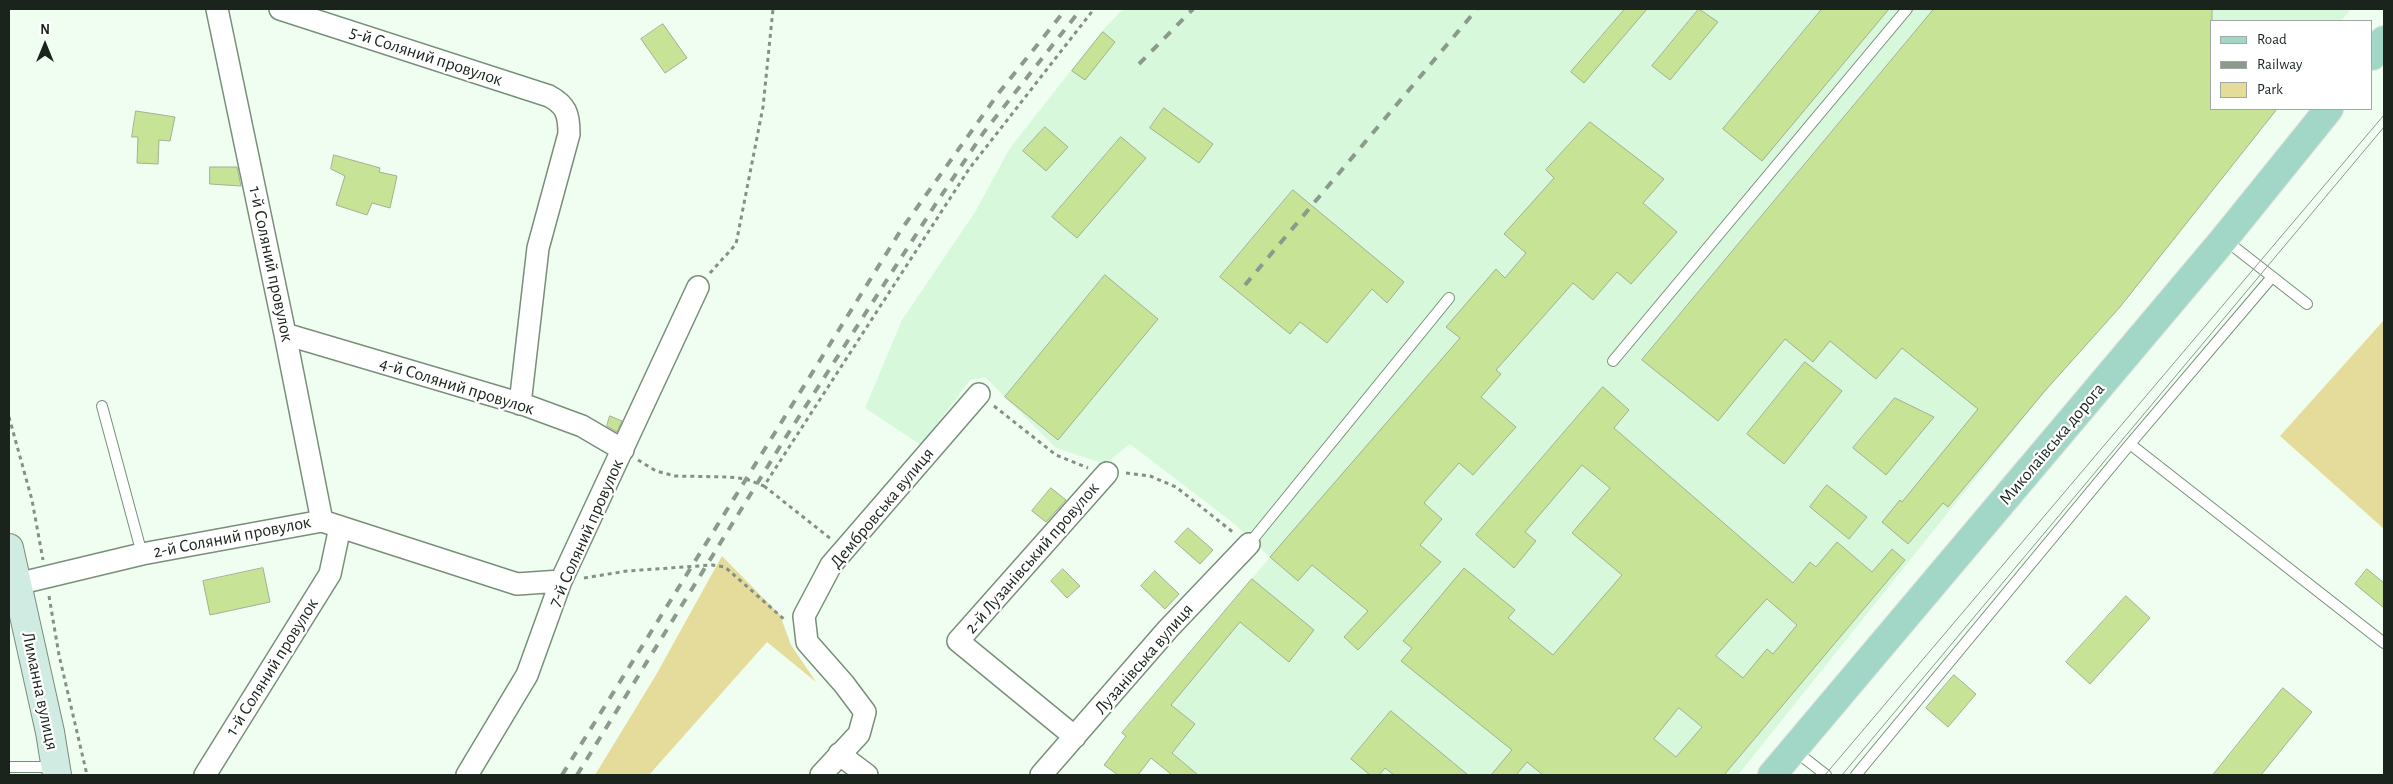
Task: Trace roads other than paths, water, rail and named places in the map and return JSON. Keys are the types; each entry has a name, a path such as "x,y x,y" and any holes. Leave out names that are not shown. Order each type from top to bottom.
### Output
{"main road":[{"path":"2373,55 2384,40"},
{"name":"Миколаївська дорога","path":"1772,775 2224,239 2328,110"},
{"name":"Лиманна вулиця","path":"9,548 57,771"}],"street":[{"name":"1-й Соляний провулок","path":"205,775 330,574 331,524 285,334 217,9"},
{"name":"5-й Соляний провулок","path":"280,9 549,96 560,102 566,111 569,121 568,134 538,248 520,404"},
{"name":"7-й Соляний провулок","path":"467,775 527,675 561,581 698,287"},
{"name":"4-й Соляний провулок","path":"285,334 520,404 582,426 623,450"},
{"name":"Дембровська вулиця","path":"839,754 859,734 865,712 844,684 807,642 804,616 832,565 844,549 979,394"},
{"name":"2-й Лузанівський провулок","path":"1076,737 958,641 1107,473"},
{"name":"2-й Соляний провулок","path":"17,584 142,554 331,524 516,584 561,581"},
{"name":"Лузанівська вулиця","path":"1041,775 1168,629 1249,544"},
{"path":"821,775 839,754 867,775"}],"lane":[{"path":"1613,361 1907,9"},
{"path":"2224,239 2307,304"},
{"path":"1856,775 2130,444 2272,277"},
{"path":"1249,544 1449,298"},
{"path":"102,406 142,554"},
{"path":"2130,444 2384,643"},
{"path":"1794,750 1826,775"},
{"path":"9,767 57,771"}],"tram line":[{"path":"1825,775 2384,115"},
{"path":"1842,775 2384,127"}],"railway":[{"path":"562,775 901,230 998,94 1066,9"},
{"path":"577,775 784,440 937,202 984,132 1081,9"},
{"path":"1139,64 1193,9"},
{"path":"1245,285 1477,9"}]}
